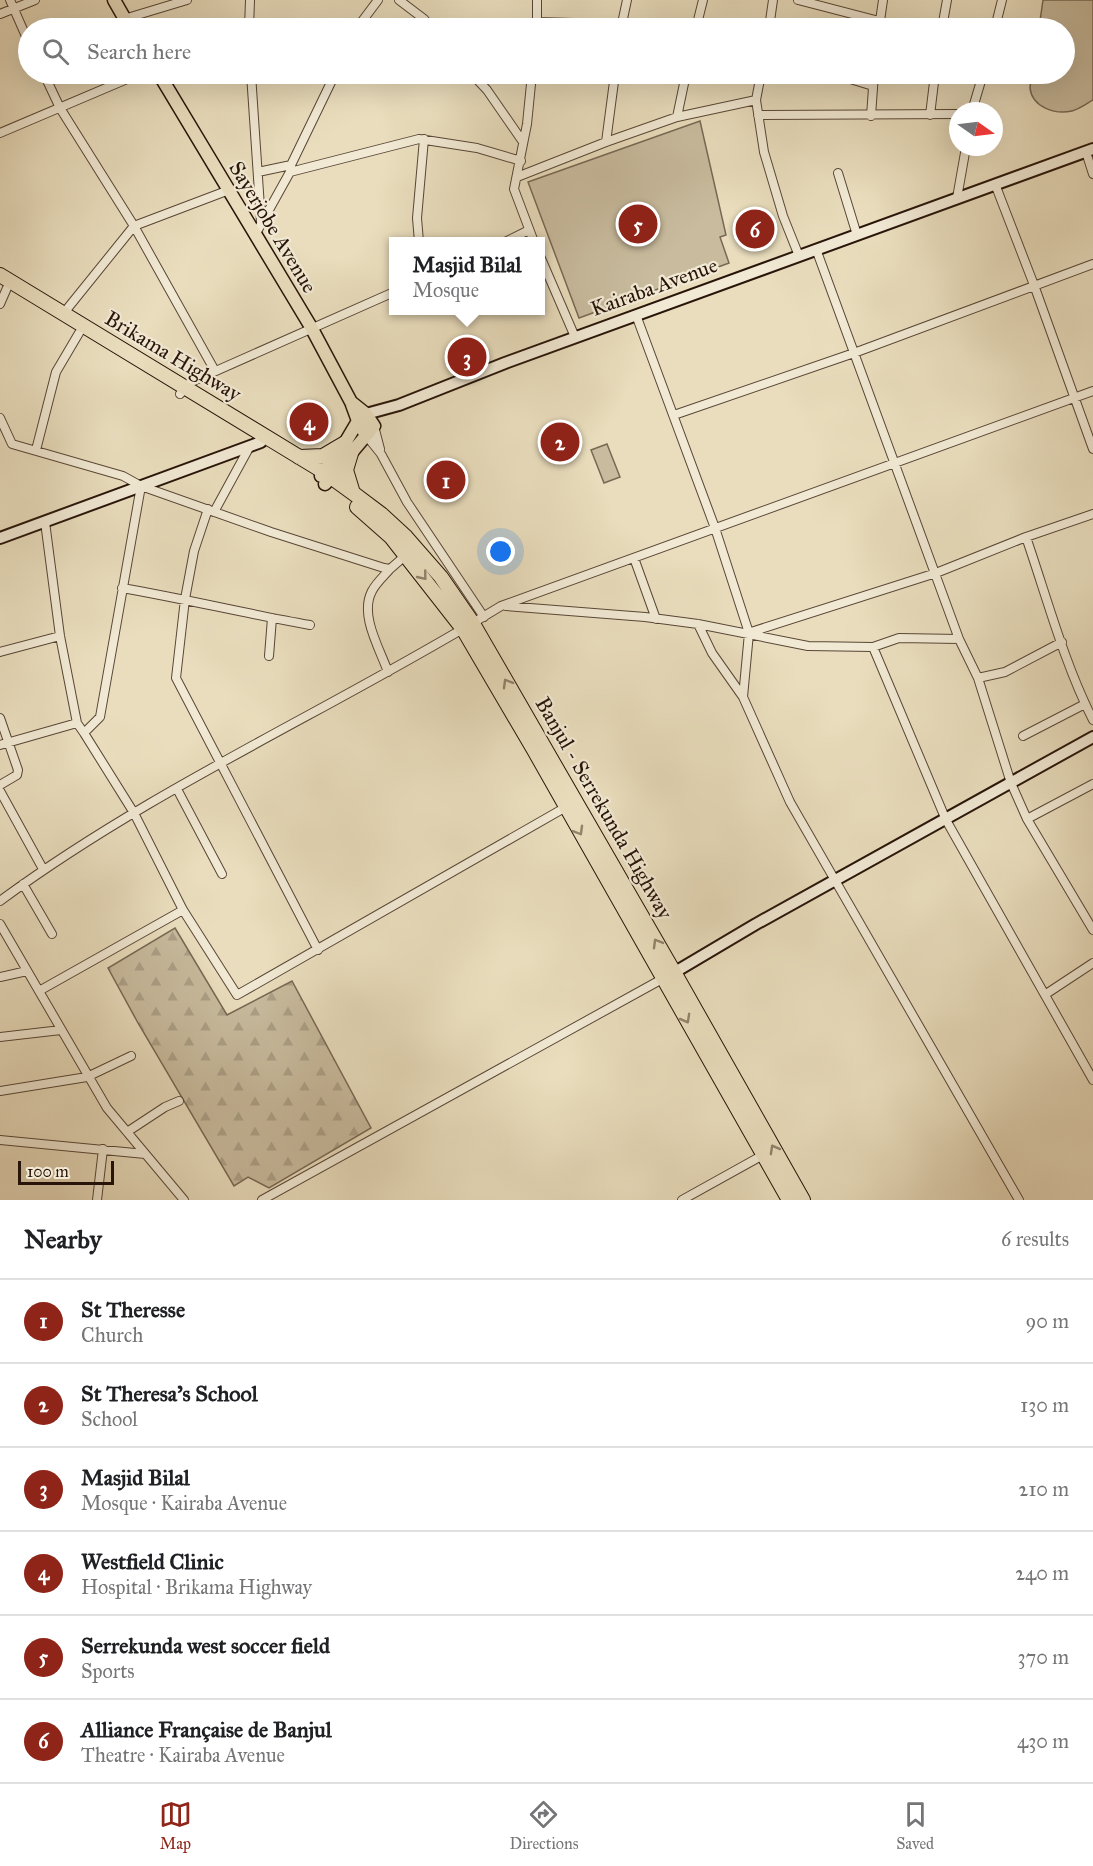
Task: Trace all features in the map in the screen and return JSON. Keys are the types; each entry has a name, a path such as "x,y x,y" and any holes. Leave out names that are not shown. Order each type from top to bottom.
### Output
{"highway":[{"name":"Brikama Highway","path":"0,275 182,390 256,444 324,478"},
{"name":"Brikama Highway","path":"4,286 80,333 298,457 324,478"},
{"path":"298,457 323,456 348,447 346,470 353,493"},
{"name":"Banjul - Serrekunda Highway","path":"324,478 353,493 406,537 441,577 473,623 669,975 789,1200"},
{"name":"Banjul - Serrekunda Highway","path":"324,478 369,517 473,623 566,807 803,1200"}],"main road":[{"path":"114,0 124,18"},
{"name":"Sayerjobe Avenue","path":"165,84 311,327 351,402 369,430"},
{"name":"Kairaba Avenue","path":"324,478 348,447 362,417"},
{"name":"Kairaba Avenue","path":"348,447 369,430"}],"street":[{"path":"10,0 18,18"},
{"path":"0,14 35,0"},
{"path":"142,18 187,0"},
{"path":"249,18 250,0"},
{"path":"364,18 378,0"},
{"path":"399,0 423,18"},
{"path":"537,0 537,18"},
{"path":"622,18 627,0"},
{"path":"698,18 703,0"},
{"path":"770,18 773,0"},
{"path":"798,0 856,18"},
{"path":"880,18 883,0"},
{"path":"944,18 947,0"},
{"path":"998,18 1002,0"},
{"path":"49,84 60,108 134,226 215,371"},
{"path":"0,133 116,84"},
{"path":"252,84 261,224"},
{"path":"255,235 330,84"},
{"path":"481,84 523,142"},
{"path":"531,84 514,189 532,237"},
{"path":"606,142 614,84"},
{"path":"677,117 684,84"},
{"path":"759,84 756,100 764,152 783,216 799,256"},
{"path":"866,84 873,86 871,116"},
{"path":"930,115 934,84"},
{"path":"974,102 979,84"},
{"path":"517,177 677,117 756,100"},
{"path":"758,115 949,114"},
{"path":"258,172 290,168 424,139 477,148 520,161"},
{"path":"419,237 417,218 424,139"},
{"path":"1089,151 1093,174"},
{"name":"Kairaba Avenue","path":"362,417 399,405 574,337 1089,151"},
{"path":"957,198 964,156"},
{"path":"838,173 857,235"},
{"path":"995,184 1093,449"},
{"path":"63,314 134,226 229,190"},
{"path":"515,237 529,230"},
{"path":"816,249 959,639 978,678 1011,783 1027,819 1090,920 1093,930"},
{"path":"674,415 854,353 1093,264"},
{"path":"545,268 574,337"},
{"path":"0,304 4,286"},
{"path":"182,390 191,382 389,294"},
{"path":"636,315 715,528 749,633 743,697"},
{"path":"36,450 56,372 80,333"},
{"path":"0,901 43,869 134,813 388,672 501,606 1093,391"},
{"name":"Kairaba Avenue","path":"369,430 399,405"},
{"path":"0,418 12,444 123,476 141,486 271,532 390,568"},
{"path":"369,430 473,623"},
{"path":"0,538 256,444"},
{"path":"256,444 211,511 194,551 185,599 176,678 318,950"},
{"path":"84,733 100,717 141,486"},
{"path":"749,633 936,573 1026,537 1093,514"},
{"path":"45,522 60,636 77,723 134,813 183,910 237,994 566,807"},
{"path":"1026,537 1084,704 1093,720"},
{"path":"388,672 368,617 368,604 372,591 390,568 406,555"},
{"path":"634,558 656,619"},
{"path":"123,588 310,625"},
{"path":"501,606 698,624 808,646 873,647 899,638 959,639"},
{"path":"269,656 272,618"},
{"path":"698,624 712,653 743,697 790,802 1019,1200"},
{"path":"0,652 60,636"},
{"path":"978,678 1005,672 1062,642"},
{"path":"873,647 946,820 1093,1080"},
{"path":"1023,736 1084,704"},
{"path":"0,718 4,743 18,773 0,785"},
{"path":"4,743 77,723"},
{"path":"262,1200 1093,737"},
{"path":"1027,819 1093,784"},
{"path":"177,789 222,874"},
{"path":"0,791 43,869"},
{"path":"23,884 52,934"},
{"path":"39,991 183,910"},
{"path":"0,924 107,1108 184,1200"},
{"path":"1046,994 1093,963"},
{"path":"0,977 27,971"},
{"path":"0,1037 61,1030"},
{"path":"0,1091 87,1077 132,1056"},
{"path":"127,1132 165,1107 179,1101"},
{"path":"0,1140 145,1154"},
{"path":"97,1200 103,1149"},
{"path":"682,1200 763,1155"}],"green space":[{"path":"1043,0 1093,0 1093,100 1080,108 1059,112 1040,105 1032,95 1031,84 1075,84 1075,18 1040,18"},
{"path":"700,121 726,235 720,237 729,263 579,318 528,182"},
{"path":"607,444 620,477 604,483 591,450"},
{"path":"175,928 227,1015 292,981 371,1128 269,1188 248,1177 234,1186 108,968"}],"place":[{"name":"Serrekunda west soccer field","path":"638,224"},
{"name":"Alliance Française de Banjul","path":"755,229"},
{"name":"Masjid Bilal","path":"467,357"},
{"name":"Westfield Clinic","path":"309,422"},
{"name":"St Theresa's School","path":"560,442"},
{"name":"St Theresse","path":"446,480"}]}
